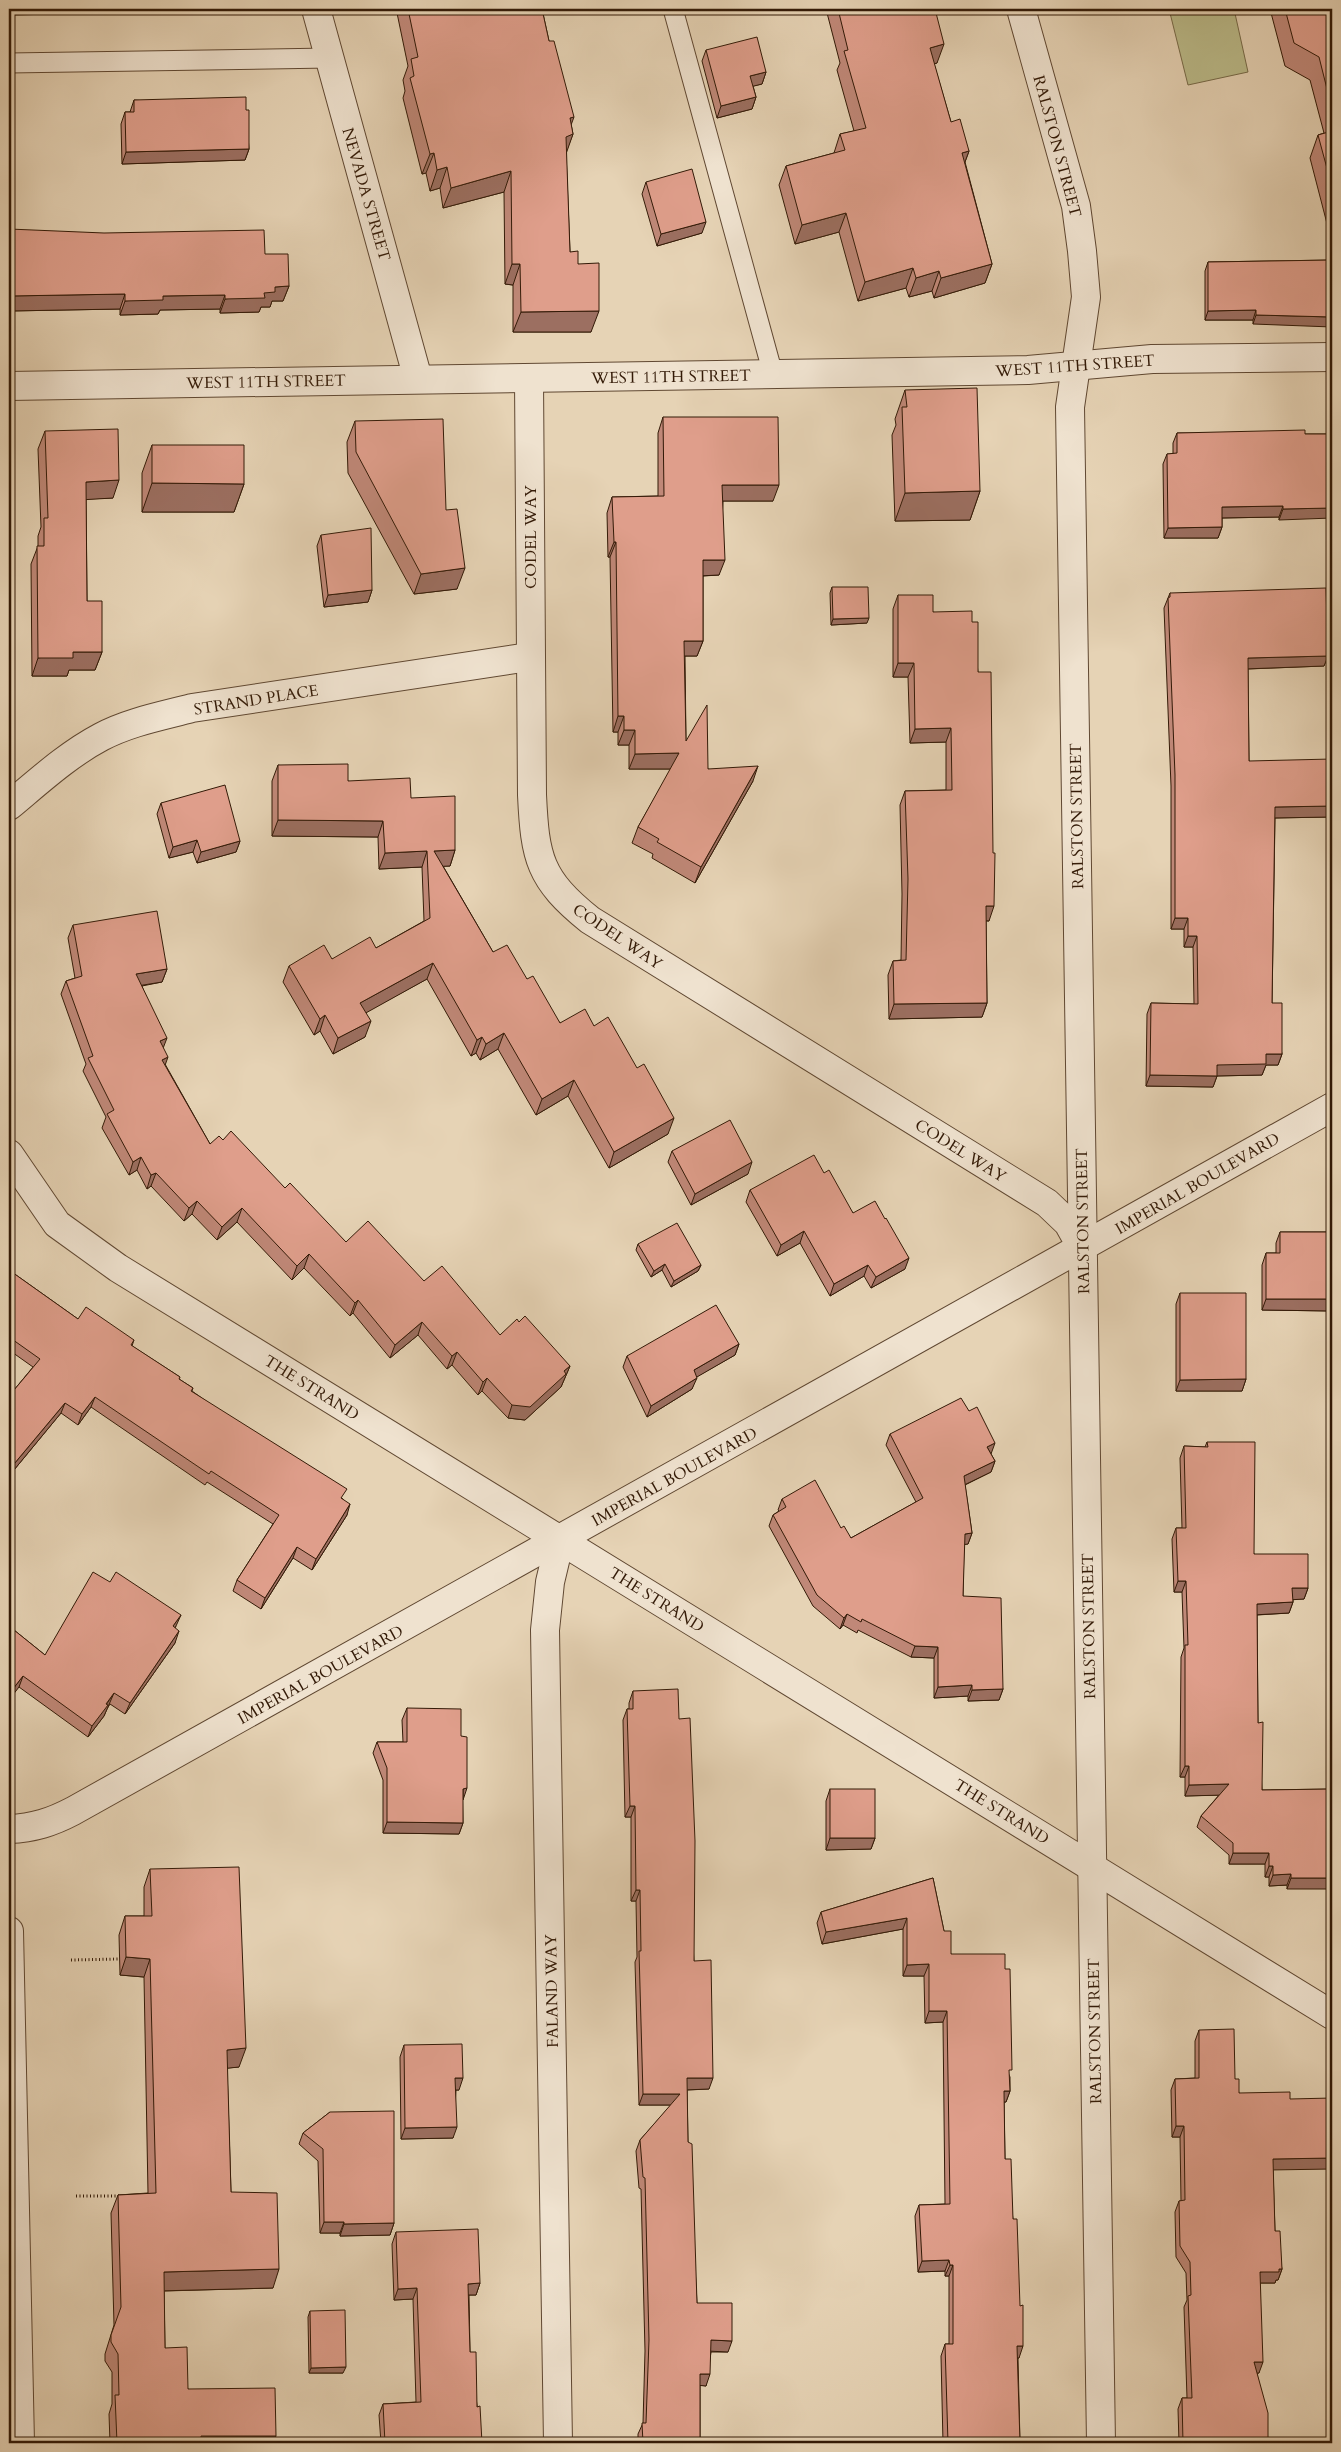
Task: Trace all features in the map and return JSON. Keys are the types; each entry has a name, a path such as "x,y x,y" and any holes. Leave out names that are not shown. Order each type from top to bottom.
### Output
{"street":[{"name":"NEVADA STREET","path":"316,9 418,379"},
{"name":"RALSTON STREET","path":"1021,9 1064,160 1078,221 1086,297 1070,406 1101,2443"},
{"name":"WEST 11TH STREET","path":"9,386 1028,370 1152,359 1332,356"},
{"name":"CODEL WAY","path":"530,379 529,657 534,836 542,868 564,899 590,920 1047,1203 1068,1223 1082,1248"},
{"name":"STRAND PLACE","path":"9,806 71,756 102,736 145,720 192,708 529,657"},
{"name":"IMPERIAL BOULEVARD","path":"9,1829 31,1828 52,1822 560,1540 1332,1107"},
{"name":"THE STRAND","path":"9,1154 57,1224 118,1268 1332,2015"},
{"name":"FALAND WAY","path":"558,2443 545,1630 550,1582 560,1540"},
{"path":"9,1931 20,2443"}],"lane":[{"path":"673,9 773,374"},
{"path":"9,63 329,58"}],"path":[{"path":"71,1960 119,1959"},
{"path":"76,2196 121,2196"}],"green space":[{"path":"1169,9 1234,9 1248,72 1188,85"}],"building":[{"path":"408,9 542,9 549,41 554,41 574,117 570,118 573,134 566,137 570,252 578,251 578,264 599,263 599,311 521,312 520,264 512,264 511,171 451,188 447,167 437,170 434,153 430,154 410,78 414,76 411,59 418,57"},
{"path":"838,9 935,9 944,44 930,48 951,122 960,119 969,151 962,153 992,264 941,278 939,271 916,278 913,268 865,282 846,213 802,225 786,166 845,150 840,134 866,128 844,51 848,50"},
{"path":"1285,9 1332,9 1332,109 1319,57 1294,43"},
{"path":"757,37 766,72 750,76 756,97 721,106 706,50"},
{"path":"246,97 246,110 249,110 249,149 126,152 125,112 134,112 134,100"},
{"path":"1332,131 1332,187 1318,135"},
{"path":"692,169 706,222 661,234 646,182"},
{"path":"9,229 104,233 264,230 265,254 288,254 289,286 275,287 275,292 264,293 265,298 225,299 225,295 163,296 163,300 125,301 125,294 9,296"},
{"path":"1332,260 1332,317 1256,315 1256,310 1208,311 1208,262"},
{"path":"977,388 980,491 905,493 902,407 907,407 905,390"},
{"path":"663,417 778,417 779,485 722,485 725,560 703,560 703,641 684,641 686,741 707,705 708,769 758,766 701,867 657,842 659,839 638,827 679,753 635,754 635,730 624,730 624,716 618,716 616,542 614,542 612,497 664,496"},
{"path":"443,419 446,510 457,509 465,568 421,574 356,452 355,421"},
{"path":"118,429 119,480 86,482 87,601 102,601 102,652 73,652 73,658 38,658 37,546 44,546 44,518 48,518 45,431"},
{"path":"1305,430 1305,434 1332,434 1332,508 1283,509 1283,506 1222,507 1222,527 1168,528 1167,454 1177,453 1177,433"},
{"path":"152,445 244,445 244,484 152,483"},
{"path":"371,528 372,590 328,595 321,535"},
{"path":"832,587 868,587 869,618 833,619"},
{"path":"1326,588 1328,656 1248,658 1249,761 1332,759 1332,806 1275,807 1272,1003 1282,1003 1282,1054 1266,1054 1266,1064 1217,1065 1217,1076 1150,1075 1151,1003 1198,1004 1197,936 1188,936 1188,918 1175,918 1175,775 1168,598 1170,593"},
{"path":"898,595 933,595 933,612 972,611 972,622 978,622 978,672 991,672 993,853 995,853 994,906 986,906 987,1003 894,1004 893,961 906,960 908,879 905,791 952,790 951,728 915,729 914,663 898,663"},
{"path":"348,764 348,781 410,778 411,798 455,796 455,850 434,851 493,952 507,945 527,979 533,976 560,1023 585,1009 594,1026 608,1017 637,1068 644,1064 674,1118 614,1152 574,1080 542,1099 504,1033 486,1044 482,1037 477,1040 433,963 360,1003 371,1021 338,1038 325,1015 320,1019 289,966 324,945 332,959 370,937 376,948 430,918 427,851 385,853 383,821 278,820 278,765"},
{"path":"225,785 240,841 201,852 197,840 173,847 161,803"},
{"path":"157,911 167,969 136,974 167,1038 160,1041 168,1057 162,1060 210,1144 219,1136 223,1140 231,1131 285,1188 290,1183 346,1242 368,1221 424,1281 442,1266 500,1335 517,1319 519,1322 525,1316 570,1366 564,1371 566,1374 530,1407 512,1405 487,1378 483,1382 457,1352 452,1356 422,1322 395,1345 358,1300 355,1303 309,1254 297,1266 242,1208 222,1227 197,1201 189,1208 156,1173 151,1175 141,1157 133,1162 107,1114 114,1110 88,1058 93,1056 66,981 82,976 73,925"},
{"path":"730,1120 752,1162 695,1194 672,1151"},
{"path":"814,1155 824,1173 829,1170 853,1213 875,1201 909,1258 876,1277 868,1265 834,1284 804,1231 781,1245 750,1190"},
{"path":"677,1223 701,1265 674,1281 665,1264 654,1271 638,1244"},
{"path":"1280,1232 1332,1232 1332,1299 1266,1299 1266,1253 1280,1253"},
{"path":"9,1270 78,1319 86,1307 134,1340 131,1345 180,1377 179,1379 193,1388 191,1391 347,1489 341,1498 350,1504 316,1559 297,1547 265,1598 237,1580 279,1515 211,1471 209,1474 95,1397 82,1414 65,1403 9,1470 9,1396 40,1359 9,1337"},
{"path":"1180,1293 1246,1293 1246,1379 1180,1380"},
{"path":"716,1305 739,1344 694,1370 697,1378 651,1406 627,1356"},
{"path":"961,1398 969,1411 977,1407 995,1443 987,1447 995,1461 964,1476 972,1533 965,1534 963,1596 1001,1598 1003,1689 972,1690 972,1685 938,1687 938,1647 915,1646 862,1619 861,1622 847,1614 844,1618 817,1595 773,1515 786,1507 782,1499 815,1480 841,1528 844,1526 851,1538 923,1498 890,1434"},
{"path":"1207,1442 1255,1442 1254,1554 1308,1554 1308,1588 1292,1588 1293,1602 1257,1604 1258,1723 1263,1722 1262,1790 1332,1789 1332,1878 1291,1878 1291,1874 1273,1875 1273,1866 1269,1866 1269,1853 1233,1853 1233,1843 1201,1816 1229,1784 1189,1785 1189,1766 1185,1766 1185,1645 1188,1645 1186,1581 1178,1581 1176,1528 1186,1528 1184,1446 1208,1447"},
{"path":"93,1572 110,1582 116,1572 181,1615 173,1626 179,1631 130,1703 114,1693 106,1704 108,1705 92,1726 23,1676 9,1694 9,1626 45,1655"},
{"path":"678,1689 679,1719 690,1718 695,1841 694,1961 711,1960 713,2078 687,2078 688,2142 692,2144 697,2303 732,2303 732,2341 711,2340 710,2374 700,2374 700,2443 643,2443 642,2423 646,2423 649,2340 645,2178 643,2177 640,2140 680,2094 643,2094 639,1951 641,1951 640,1890 636,1890 635,1806 630,1806 627,1709 633,1709 633,1691"},
{"path":"407,1708 461,1709 461,1736 467,1737 467,1788 463,1789 463,1823 387,1822 387,1768 377,1742 407,1742"},
{"path":"830,1789 875,1789 875,1838 830,1838"},
{"path":"239,1867 246,2048 227,2050 231,2192 277,2193 279,2269 164,2272 165,2348 187,2347 188,2389 275,2388 276,2436 201,2436 201,2443 117,2443 115,2395 119,2395 118,2354 111,2342 111,2335 121,2307 118,2195 156,2193 150,1959 126,1957 125,1916 152,1916 150,1869"},
{"path":"933,1878 944,1931 951,1931 951,1954 1005,1954 1005,1969 1010,1969 1012,2070 1009,2070 1010,2091 1004,2091 1005,2159 1011,2159 1013,2219 1017,2219 1020,2306 1023,2305 1023,2346 1017,2346 1020,2443 948,2443 945,2344 953,2344 953,2265 950,2265 949,2260 922,2261 919,2205 950,2204 947,2011 929,2011 929,1964 907,1965 907,1918 826,1932 821,1912"},
{"path":"1234,2029 1235,2079 1239,2079 1239,2093 1290,2092 1290,2099 1332,2098 1332,2158 1273,2159 1275,2231 1280,2231 1282,2269 1279,2269 1279,2272 1260,2272 1263,2362 1254,2362 1268,2413 1268,2443 1183,2443 1182,2398 1192,2398 1188,2296 1191,2295 1190,2262 1180,2246 1179,2201 1185,2200 1184,2126 1176,2126 1175,2079 1199,2078 1199,2030"},
{"path":"462,2044 463,2078 455,2078 457,2127 405,2128 404,2045"},
{"path":"394,2111 394,2223 344,2224 344,2222 324,2222 323,2149 303,2133 330,2112"},
{"path":"478,2229 480,2283 468,2284 470,2352 476,2352 477,2407 480,2406 482,2443 385,2443 383,2404 421,2402 417,2288 398,2289 396,2232"},
{"path":"345,2310 346,2367 311,2368 310,2311"}]}
